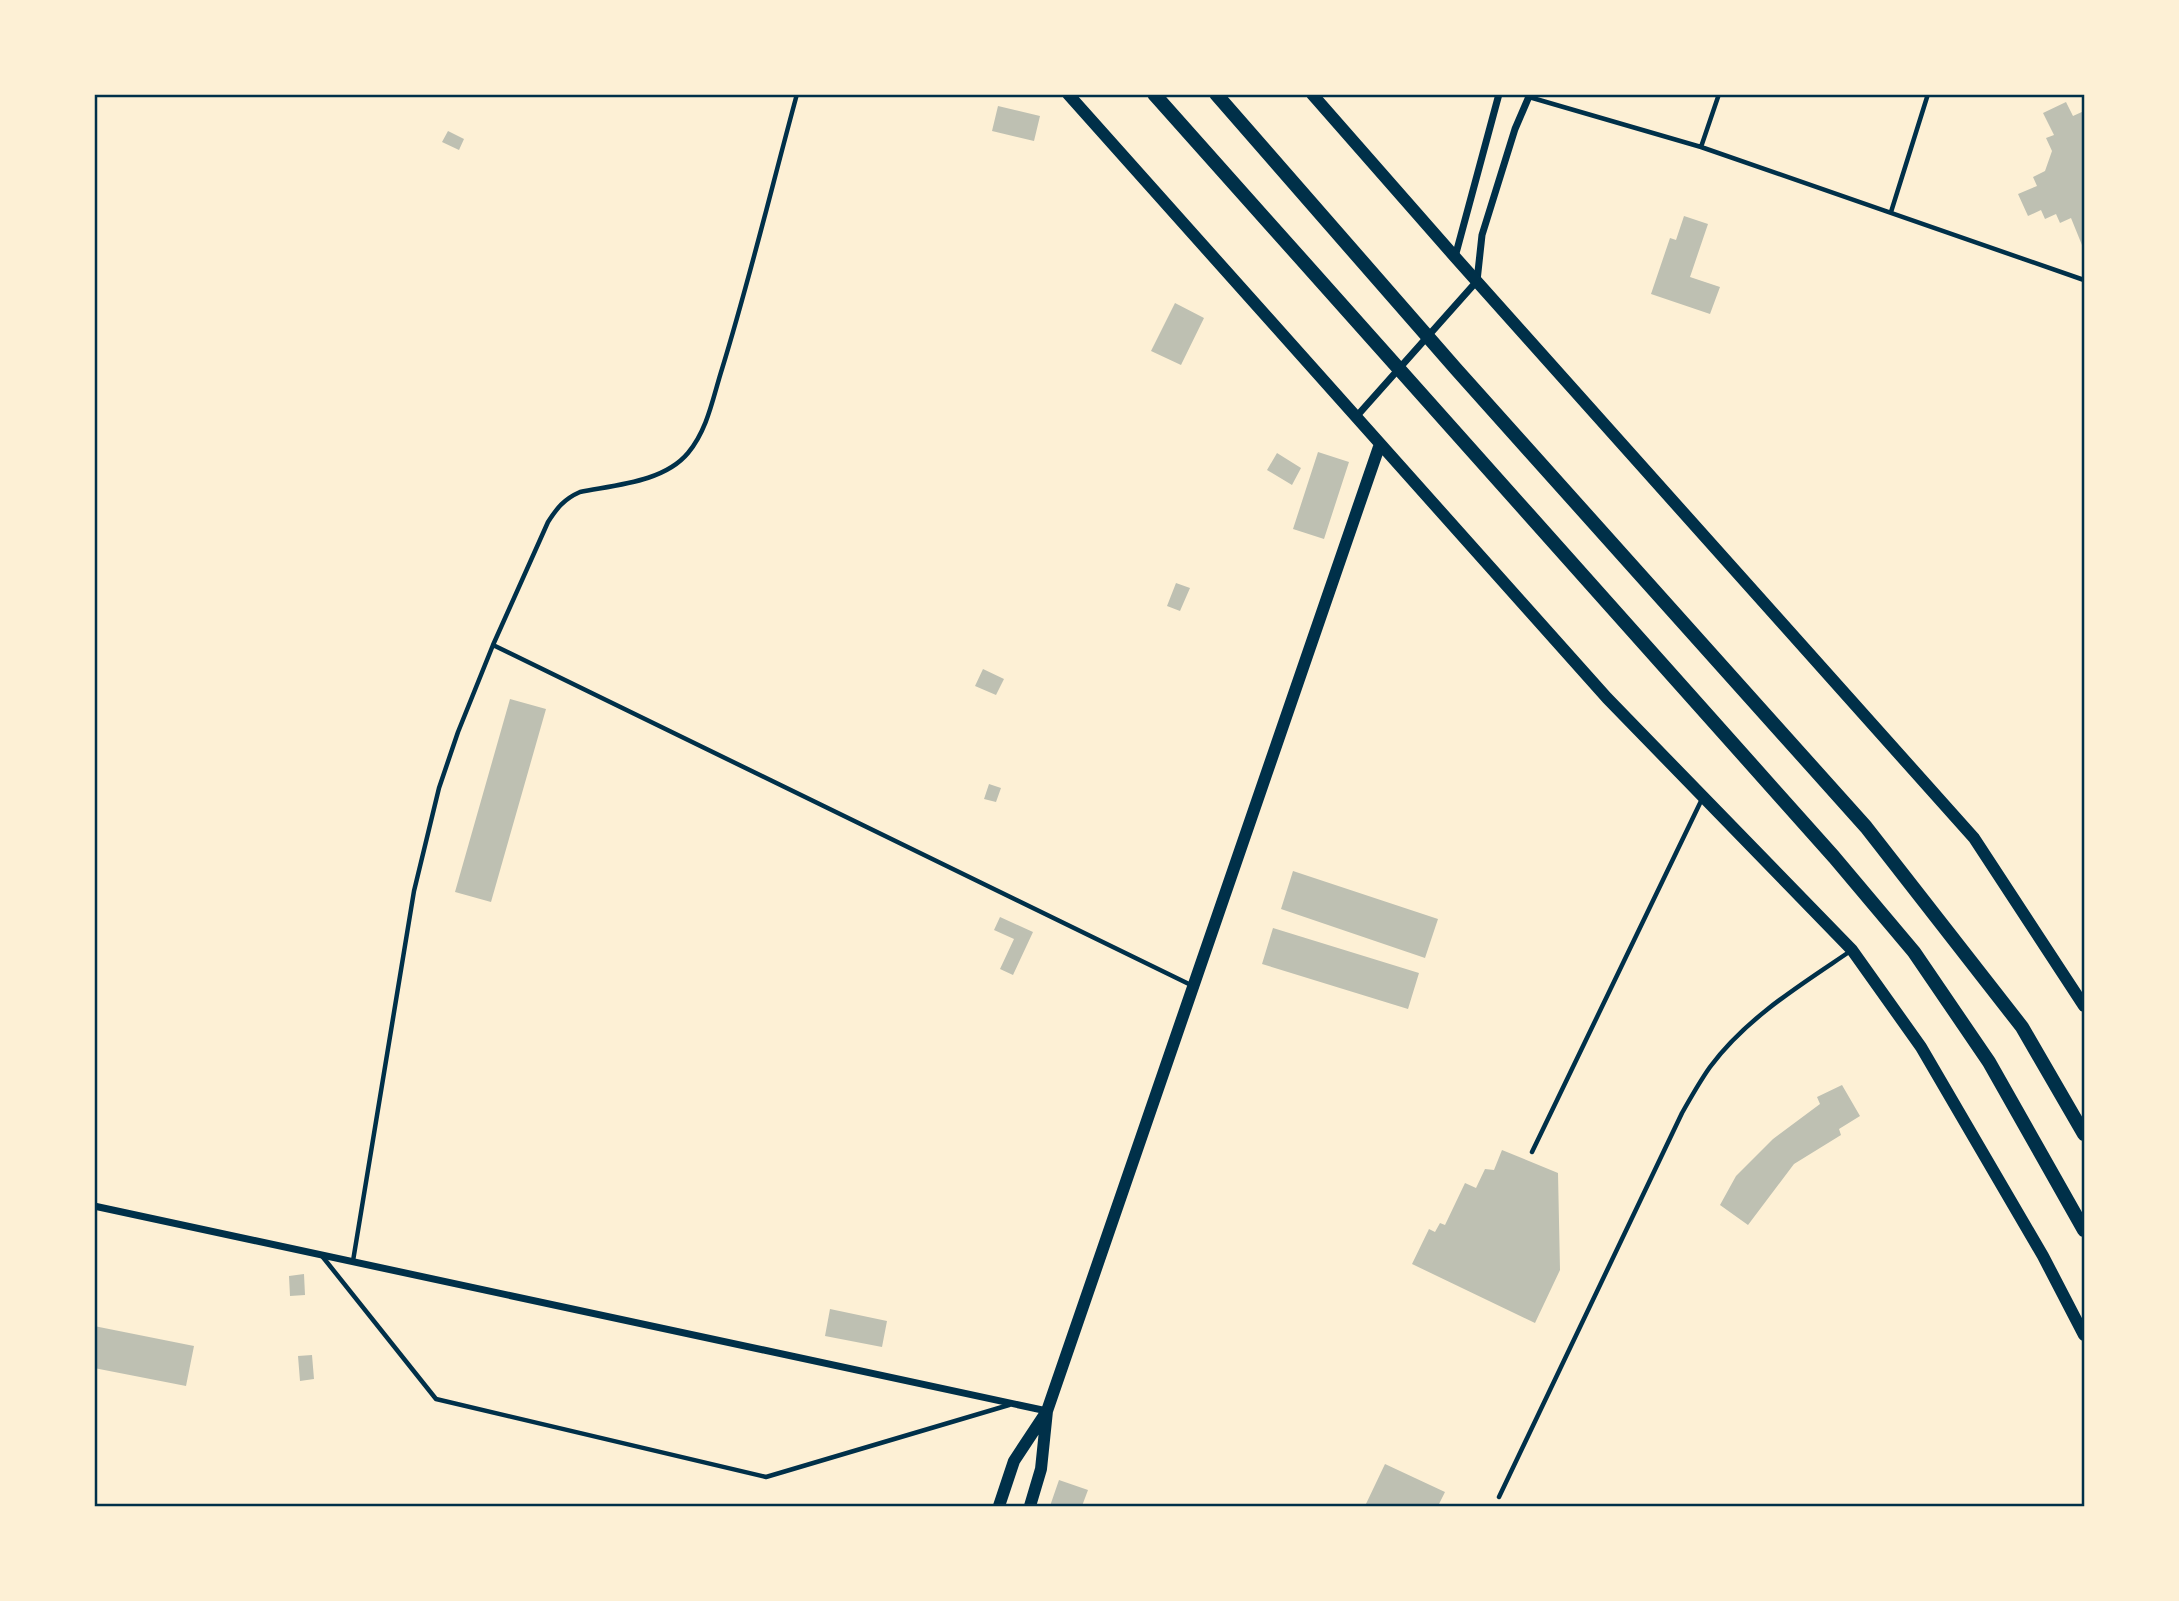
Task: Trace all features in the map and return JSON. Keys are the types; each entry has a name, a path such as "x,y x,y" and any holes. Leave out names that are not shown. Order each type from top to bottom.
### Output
{"highway":[{"path":"1154,94 1834,857 1914,952 1989,1062 2084,1230"},
{"path":"1216,94 1456,369 1866,827 2022,1027 2084,1134"}],"main road":[{"path":"1068,94 1607,698 1853,950 1921,1047 2043,1256 2084,1335"},
{"path":"1312,94 1974,838 2084,1006"},
{"path":"1030,1507 1041,1469 1048,1411 1380,444"},
{"path":"999,1507 1014,1461 1048,1411"}],"street":[{"path":"1455,257 1499,94"},
{"path":"1356,417 1477,281 1482,235 1515,129 1529,96"},
{"path":"94,1206 1048,1411"}],"lane":[{"path":"352,1262 414,891 439,788 493,645 548,522 558,507 580,492 660,473 688,453 703,430 731,340 797,94"},
{"path":"1701,147 1719,94"},
{"path":"1891,212 1928,94"},
{"path":"1529,96 1701,147 2084,281"},
{"path":"493,645 1194,986"},
{"path":"1532,1152 1703,797"},
{"path":"1499,1497 1682,1113 1711,1066 1768,1007 1853,950"},
{"path":"321,1255 436,1399 766,1477 1014,1404"}],"building":[{"path":"2066,102 2073,116 2084,111 2084,250 2071,218 2060,223 2056,214 2045,219 2041,210 2028,216 2018,194 2037,186 2033,177 2045,171 2052,151 2046,138 2054,135 2043,113"},
{"path":"998,106 1040,116 1034,141 992,131"},
{"path":"448,131 464,139 459,150 442,142"},
{"path":"1684,216 1708,224 1690,277 1720,287 1710,314 1651,294 1670,238 1676,240"},
{"path":"1175,303 1204,318 1181,365 1151,351"},
{"path":"1318,452 1349,462 1324,539 1293,529"},
{"path":"1277,453 1301,468 1292,485 1267,470"},
{"path":"1176,583 1190,588 1180,611 1167,606"},
{"path":"983,669 1004,679 996,695 975,686"},
{"path":"510,699 546,709 491,902 455,892"},
{"path":"989,784 1001,788 996,802 984,799"},
{"path":"1293,871 1438,919 1425,958 1281,909"},
{"path":"1000,917 1033,932 1013,975 1000,969 1014,939 994,930"},
{"path":"1273,928 1419,973 1408,1009 1262,964"},
{"path":"1842,1085 1860,1116 1839,1129 1841,1135 1794,1164 1748,1225 1720,1205 1736,1176 1773,1139 1820,1104 1817,1097"},
{"path":"1502,1150 1558,1173 1560,1270 1535,1323 1412,1264 1429,1229 1435,1232 1440,1223 1445,1225 1465,1183 1476,1188 1485,1169 1494,1170"},
{"path":"304,1274 305,1295 290,1296 289,1276"},
{"path":"830,1309 887,1321 882,1347 825,1336"},
{"path":"94,1326 194,1346 186,1386 94,1368"},
{"path":"312,1355 314,1379 300,1381 298,1356"},
{"path":"1385,1464 1445,1492 1438,1506 1365,1506"},
{"path":"1059,1480 1088,1490 1082,1506 1050,1506"}]}
